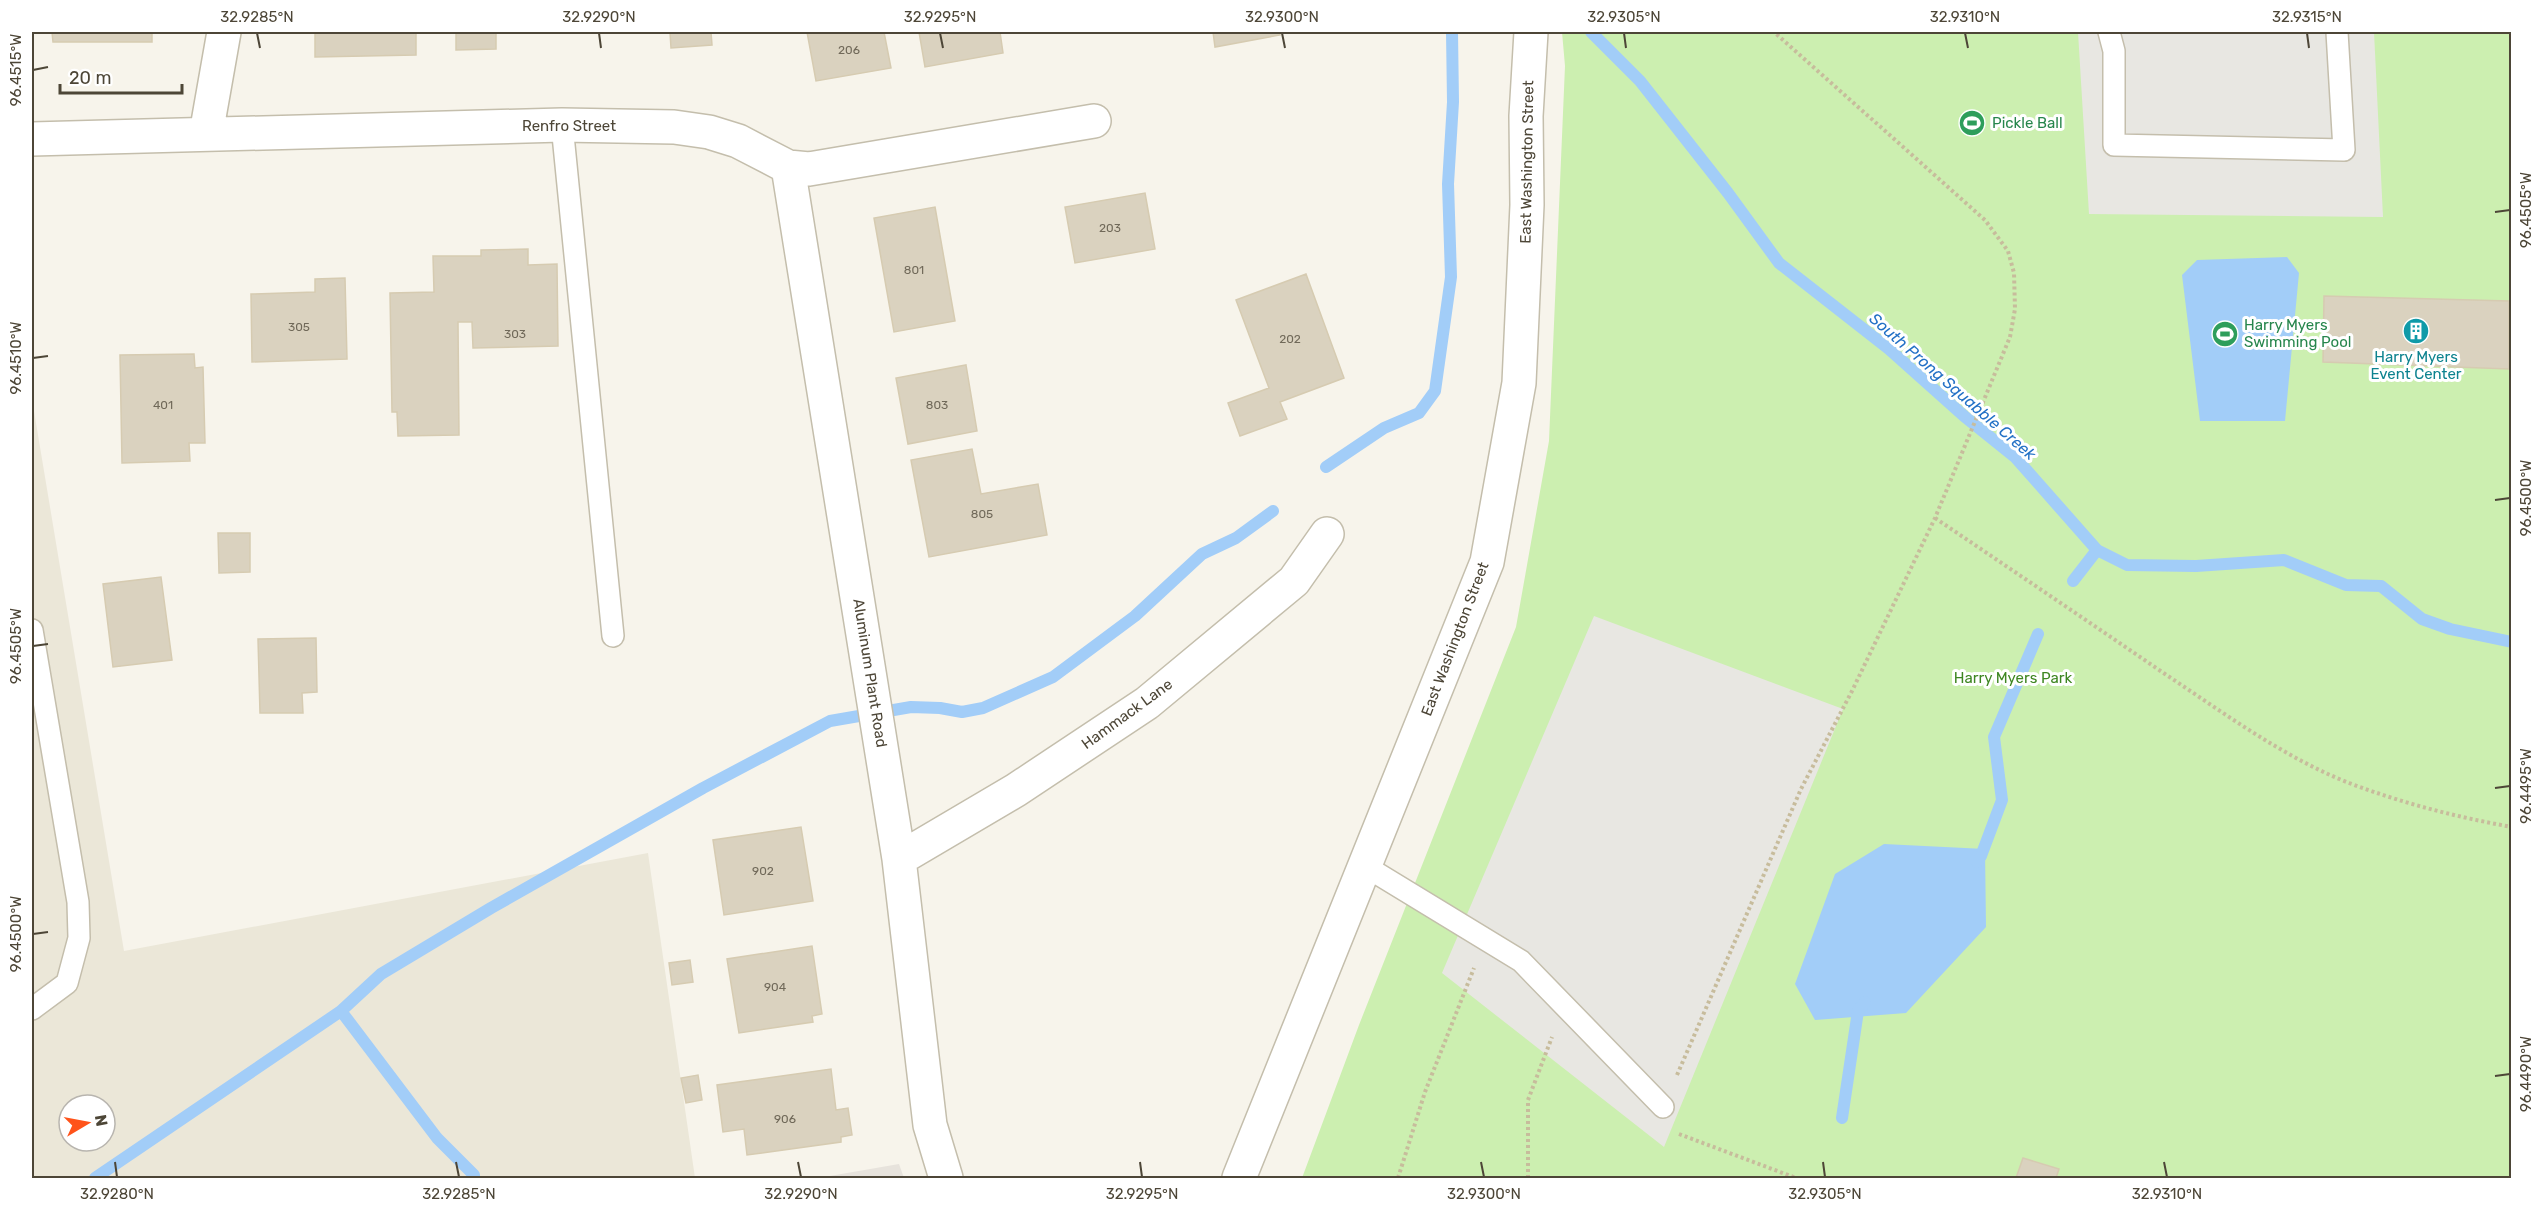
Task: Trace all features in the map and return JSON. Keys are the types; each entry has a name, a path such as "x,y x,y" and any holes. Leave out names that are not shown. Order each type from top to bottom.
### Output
{"street":[{"path":"206,134 224,32"},
{"name":"East Washington Street","path":"1239,1179 1487,562 1519,383 1527,205 1526,116 1531,32"},
{"name":"Renfro Street","path":"32,139 562,125 674,127 709,132 738,141 788,167 809,169 1094,121"},
{"name":"Aluminum Plant Road","path":"788,167 899,860 930,1125 946,1179"},
{"name":"Hammack Lane","path":"899,860 1016,790 1147,703 1294,581 1327,534"}],"lane":[{"path":"2109,32 2114,51 2114,145 2344,150 2337,32"},
{"path":"562,125 614,636"},
{"path":"32,630 78,902 79,938 67,983 32,1009"},
{"path":"1365,866 1521,961 1663,1107"}],"path":[{"path":"1774,32 1985,220 2008,251 2014,273 2015,309 2010,337 1983,407 1935,518 1852,691 1801,789 1656,1125 1796,1179"},
{"path":"1935,518 2233,720 2296,757 2348,783 2392,798 2460,818 2511,826"},
{"path":"1398,1179 1425,1092 1485,939"},
{"path":"1528,1179 1528,1100 1563,1005"}],"shaded area":[{"path":"2078,32 2374,32 2383,217 2089,214"},
{"path":"32,399 124,951 648,853 695,1178 32,1178"},
{"path":"1594,616 1843,709 1664,1147 1442,973"},
{"path":"899,1164 904,1178 824,1178 824,1177"}],"green space":[{"name":"Harry Myers Park","path":"1562,32 2511,32 2511,1178 1302,1178 1359,1025 1516,627 1549,441 1565,66"}],"water":[{"path":"2287,257 2299,273 2285,421 2200,421 2182,275 2197,260"},
{"path":"1884,844 1985,849 1986,927 1906,1013 1815,1020 1795,984 1835,874"}],"building":[{"path":"52,32 152,32 152,42 53,42"},
{"path":"315,32 416,32 416,55 315,57"},
{"path":"456,32 496,32 496,49 456,50"},
{"path":"670,32 711,32 712,45 671,48"},
{"path":"807,32 884,32 891,68 816,81"},
{"path":"919,32 1000,32 1003,53 925,67"},
{"path":"1213,32 1279,32 1280,35 1215,47"},
{"path":"1145,193 1155,249 1075,263 1065,207"},
{"path":"935,207 955,321 894,332 874,218"},
{"path":"528,249 528,265 557,264 558,346 473,348 472,322 458,322 459,435 398,436 397,412 392,412 390,293 434,292 433,256 481,256 481,250"},
{"path":"1306,274 1344,378 1280,402 1287,419 1240,436 1228,403 1269,388 1236,300"},
{"path":"345,278 347,359 252,362 251,294 315,292 315,279"},
{"name":"Harry Myers Event Center","path":"2324,296 2509,301 2509,369 2323,362"},
{"path":"194,354 195,368 203,367 205,443 189,443 190,461 122,463 120,355"},
{"path":"966,365 977,431 908,444 896,378"},
{"path":"972,449 981,494 1038,484 1047,535 929,557 911,460"},
{"path":"218,533 250,533 250,572 219,573"},
{"path":"161,577 172,660 113,667 103,584"},
{"path":"316,638 317,692 302,693 303,713 260,713 258,639"},
{"path":"801,827 813,901 724,915 713,840"},
{"path":"812,946 822,1014 812,1016 813,1022 739,1033 727,959"},
{"path":"690,960 693,982 672,985 669,963"},
{"path":"831,1069 836,1110 848,1108 852,1135 841,1137 841,1142 747,1155 744,1129 723,1132 717,1085"},
{"path":"698,1075 702,1100 686,1103 681,1078"},
{"path":"2023,1158 2059,1169 2056,1178 2016,1178"}],"waterway":[{"path":"1326,467 1384,428 1419,413 1435,391 1451,277 1448,184 1453,102 1452,32"},
{"name":"South Prong Squabble Creek","path":"1591,32 1640,81 1728,193 1779,263 1889,349 1964,416 2015,457 2097,550 2127,565 2196,566 2284,560 2346,585 2381,586 2422,619 2450,629 2512,642"},
{"path":"95,1178 341,1011 381,974 491,908 703,788 830,721 911,707 940,708 962,712 983,708 1053,677 1135,616 1202,554 1236,538 1273,511"},
{"path":"2073,581 2097,550"},
{"path":"1977,862 2002,800 1994,737 2038,634"},
{"path":"1842,1118 1858,1011 1865,1002"},
{"path":"341,1011 437,1138 474,1175 474,1178"}],"place":[{"name":"Pickle Ball","path":"1972,123"},
{"name":"Harry Myers Event Center","path":"2416,331"},
{"name":"Harry Myers Swimming Pool","path":"2225,334"}]}
